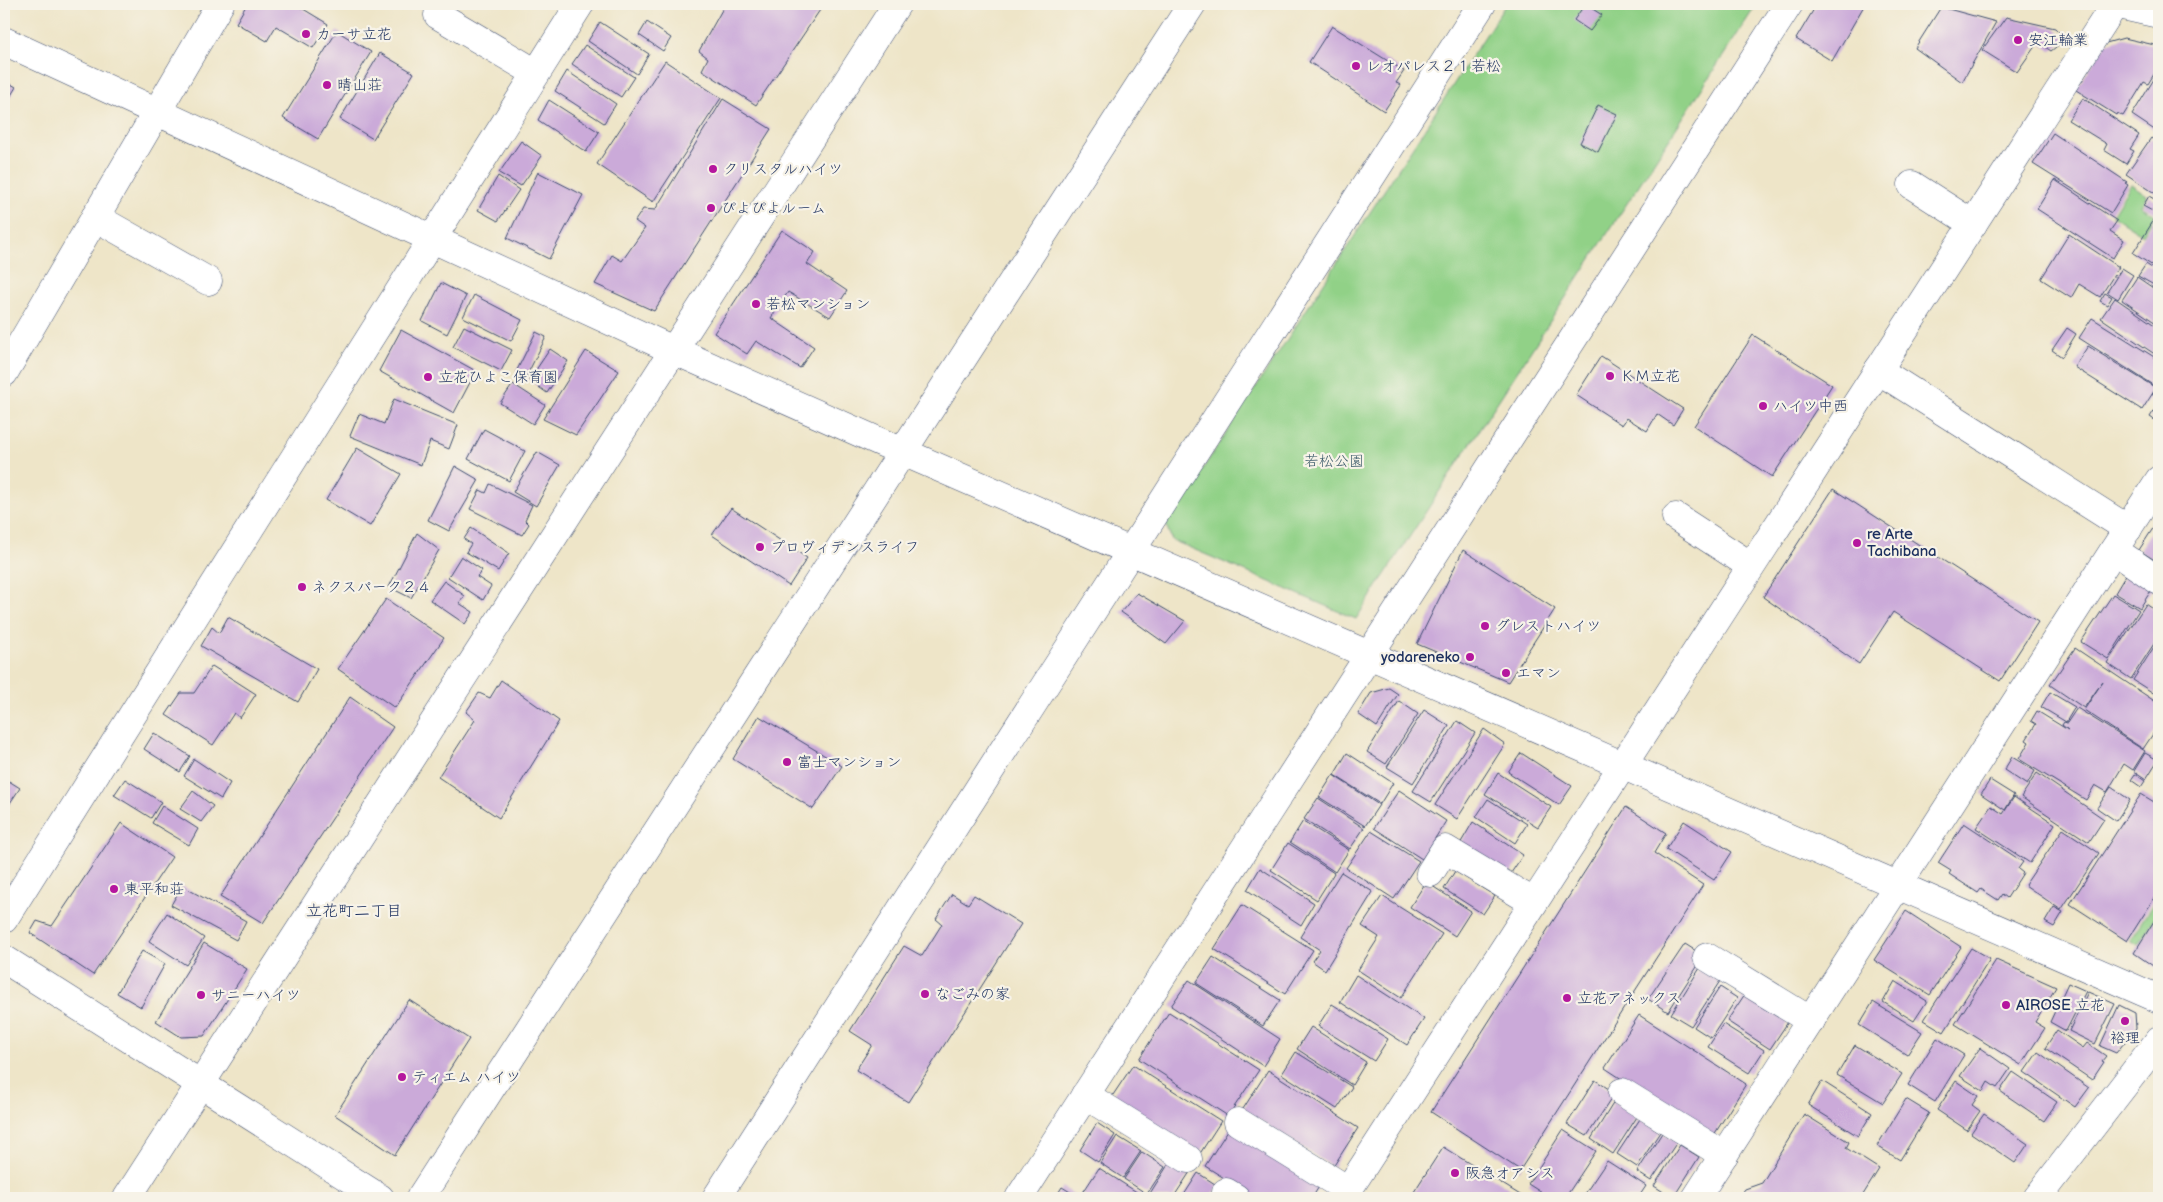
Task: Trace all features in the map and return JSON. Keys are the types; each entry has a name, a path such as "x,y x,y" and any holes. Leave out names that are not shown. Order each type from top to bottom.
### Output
{"street":[{"path":"4,373 220,4"},
{"path":"4,919 580,4"},
{"path":"127,1198 897,4"},
{"path":"420,1198 1192,4"},
{"path":"716,1198 1482,4"},
{"path":"1019,1198 1789,4"},
{"path":"1238,1122 1345,1194 2115,4 2159,14"},
{"path":"438,15 536,73"},
{"path":"4,41 433,237 673,350 2159,999"},
{"path":"1912,185 1973,224"},
{"path":"95,217 208,281"},
{"path":"1878,370 2121,540 2159,581"},
{"path":"1696,1198 2159,480"},
{"path":"1676,517 1751,566"},
{"path":"1430,873 1444,849 1533,902"},
{"path":"1708,957 1810,1021"},
{"path":"4,959 380,1198"},
{"path":"2037,1198 2159,1040"},
{"path":"1622,1092 1724,1155"},
{"path":"1086,1094 1188,1159"}],"green space":[{"name":"若松公園","path":"1506,4 1757,4 1356,619 1172,540 1166,525"},
{"path":"2131,184 2147,195 2141,206 2155,215 2143,235 2112,215"},
{"path":"2159,894 2159,911 2138,945 2130,940"}],"building":[{"name":"カーサ立花","path":"247,4 295,4 328,24 313,48 276,26 267,41 236,23"},
{"path":"718,4 824,4 756,105 702,70 708,58 699,51 723,8"},
{"path":"1585,4 1602,15 1590,31 1574,20"},
{"path":"1817,4 1865,4 1832,61 1796,39"},
{"path":"1941,7 1996,22 1962,82 1915,48"},
{"path":"2006,17 2055,28 2066,39 2051,51 2038,42 2017,72 1982,50"},
{"path":"600,22 649,54 637,74 588,41"},
{"path":"647,22 671,38 663,51 639,35"},
{"name":"レオパレス２１若松","path":"1332,26 1404,71 1396,83 1401,85 1384,111 1309,62"},
{"name":"晴山荘","path":"337,31 371,52 318,139 283,118"},
{"path":"2124,38 2159,46 2159,66 2148,84 2144,82 2123,116 2117,113 2116,115 2076,90 2106,43"},
{"path":"585,45 634,77 621,97 572,64"},
{"name":"晴山荘","path":"380,53 414,73 373,139 340,119"},
{"path":"665,61 721,98 653,202 597,164"},
{"path":"567,71 616,104 604,123 555,91"},
{"path":"2159,71 2159,133 2132,115"},
{"path":"4,80 16,87 4,107"},
{"path":"2083,98 2139,135 2130,149 2134,151 2126,164 2104,150 2107,144 2068,120"},
{"name":"クリスタルハイツ","path":"723,99 771,129 654,311 595,284 612,255 622,261 645,228 635,221 643,209 655,210"},
{"path":"549,100 599,132 586,152 538,120"},
{"path":"1598,105 1617,114 1598,152 1580,143"},
{"path":"2053,133 2127,182 2125,183 2128,185 2111,213 2033,164"},
{"path":"2151,138 2159,143 2159,196 2126,174"},
{"path":"521,141 542,156 521,186 499,173"},
{"path":"538,172 583,195 549,259 507,238"},
{"path":"498,176 519,190 498,221 478,210"},
{"path":"2055,180 2117,221 2110,231 2124,240 2113,258 2037,209"},
{"path":"2149,196 2159,202 2159,208 2156,213 2143,206"},
{"path":"2159,212 2159,270 2133,253"},
{"name":"若松マンション","path":"782,230 815,252 807,264 847,291 830,317 788,292 771,318 814,347 800,368 756,341 747,354 714,333"},
{"path":"2069,234 2119,267 2100,297 2079,284 2071,298 2041,279"},
{"path":"2146,264 2159,273 2159,288 2138,276"},
{"path":"2122,268 2133,275 2118,299 2107,292"},
{"path":"2137,277 2159,292 2159,325 2122,300"},
{"path":"441,283 466,296 447,334 422,321"},
{"path":"2105,293 2112,297 2107,305 2100,301"},
{"path":"474,295 522,320 511,341 463,317"},
{"path":"2115,298 2159,328 2159,357 2101,318"},
{"path":"2092,318 2159,360 2159,389 2079,338"},
{"path":"464,326 512,350 501,371 453,347"},
{"path":"2067,328 2076,334 2062,357 2052,350"},
{"path":"401,330 476,371 454,413 379,371"},
{"path":"536,332 546,337 526,377 516,372"},
{"name":"ハイツ中西","path":"1753,335 1832,385 1772,477 1694,426"},
{"path":"2088,346 2156,388 2142,410 2074,367"},
{"path":"550,349 568,361 547,393 529,380"},
{"path":"586,351 619,371 576,435 543,419"},
{"name":"ＫＭ立花","path":"1601,356 1683,409 1673,425 1657,414 1647,431 1627,418 1622,425 1576,395"},
{"path":"513,384 545,405 533,424 500,403"},
{"path":"394,399 458,425 449,449 430,441 421,465 350,436 359,414 384,424"},
{"path":"2159,403 2159,423 2150,417"},
{"path":"484,429 525,451 509,481 468,459"},
{"path":"357,448 401,474 370,526 326,500"},
{"path":"537,452 560,465 536,506 513,492"},
{"path":"455,466 479,480 449,531 428,520"},
{"path":"490,484 532,505 525,520 529,524 522,535 470,509 480,490 486,493"},
{"name":"re Arte Tachibana","path":"1833,489 2038,622 2000,681 1893,612 1859,664 1763,597"},
{"name":"プロヴィデンスライフ","path":"731,508 807,558 789,586 712,535"},
{"path":"2159,519 2159,563 2139,550"},
{"path":"471,528 509,553 498,571 466,552 471,544 464,539"},
{"path":"417,533 439,550 411,598 389,587"},
{"name":"グレストハイツ","path":"1463,550 1555,609 1508,682 1417,644"},
{"path":"461,556 482,570 477,577 491,586 483,600 448,577"},
{"path":"2127,573 2152,589 2140,608 2115,593"},
{"path":"444,581 465,596 459,603 473,612 465,624 430,600"},
{"path":"1137,593 1185,621 1166,644 1121,612"},
{"path":"2113,594 2139,610 2108,659 2081,642"},
{"path":"386,599 444,638 395,708 338,669"},
{"path":"2146,604 2159,613 2159,636 2131,679 2107,663"},
{"path":"228,617 317,669 298,702 201,646 212,627 219,633"},
{"path":"2159,639 2159,694 2158,696 2133,680"},
{"path":"2075,648 2159,704 2159,725 2143,749 2084,710 2103,681 2084,708 2050,685"},
{"path":"212,666 256,694 240,718 234,713 213,745 166,715 181,693 194,693"},
{"path":"501,680 559,721 499,818 438,777 475,720 466,712 479,693 490,698"},
{"path":"1389,688 1398,694 1377,727 1358,714 1371,693"},
{"path":"2050,692 2075,707 2066,722 2041,707"},
{"path":"350,697 393,727 263,923 220,897"},
{"path":"1399,701 1418,714 1386,764 1367,752"},
{"path":"2077,708 2145,751 2133,770 2124,764 2107,792 2095,785 2086,800 2019,759 2029,742 2026,740 2036,724 2031,721 2037,711 2068,730 2062,725 2064,722 2067,723"},
{"path":"1424,710 1449,726 1413,783 1387,767"},
{"name":"富士マンション","path":"759,716 842,766 813,809 733,759"},
{"path":"1457,721 1475,733 1431,802 1413,791"},
{"path":"1484,729 1505,744 1457,819 1435,805"},
{"path":"154,733 190,756 180,772 144,749"},
{"path":"1347,753 1393,783 1380,804 1334,775"},
{"path":"1521,753 1572,786 1559,805 1508,772"},
{"path":"2145,753 2158,760 2146,779 2134,771"},
{"path":"2012,757 2035,771 2027,785 2004,770"},
{"path":"194,759 230,783 221,799 184,776"},
{"path":"1498,773 1551,807 1538,827 1485,794"},
{"path":"2037,773 2104,819 2089,842 2021,797"},
{"path":"2135,774 2145,781 2141,787 2131,780"},
{"path":"1333,775 1379,805 1365,826 1319,797"},
{"path":"4,778 20,788 4,812"},
{"path":"125,779 161,802 151,818 114,795"},
{"path":"1990,780 2014,795 2005,810 1981,794"},
{"path":"2111,787 2130,800 2116,821 2097,808"},
{"path":"1399,790 1446,821 1422,859 1374,828"},
{"path":"193,791 213,806 201,822 180,809"},
{"path":"2141,794 2159,805 2159,891 2127,941 2070,904"},
{"path":"2014,797 2055,824 2030,863 1976,828 1991,806 2003,814"},
{"path":"1318,798 1364,828 1350,849 1304,819"},
{"path":"1488,799 1527,824 1515,843 1476,817"},
{"path":"162,806 198,829 189,845 152,823"},
{"name":"立花アネックス","path":"1626,807 1666,833 1654,853 1703,885 1520,1170 1431,1112"},
{"path":"1303,821 1349,850 1335,872 1290,842"},
{"path":"1684,821 1732,852 1714,880 1666,849"},
{"path":"1473,822 1523,855 1509,876 1460,844"},
{"name":"東平和荘","path":"121,823 172,857 93,975 30,933 37,921 52,926"},
{"path":"1964,823 2023,862 2018,869 2023,873 2007,898 2002,894 1998,900 1981,889 1978,893 1949,874 1951,871 1938,863"},
{"path":"2063,829 2099,853 2061,910 2025,885"},
{"path":"1371,831 1419,861 1394,899 1346,868"},
{"path":"1288,843 1334,873 1317,900 1271,870"},
{"path":"1260,868 1314,903 1301,925 1247,890"},
{"path":"1455,871 1495,896 1483,914 1444,889"},
{"path":"1341,872 1373,892 1325,970 1312,961 1320,950 1300,937"},
{"path":"1426,882 1471,911 1455,936 1410,907"},
{"path":"182,886 246,921 236,940 171,905"},
{"name":"なごみの家","path":"952,894 968,904 974,895 1021,924 908,1102 856,1070 872,1045 850,1031 904,946 922,956 942,924 936,919"},
{"path":"1382,896 1442,934 1401,998 1358,970 1379,937 1362,926"},
{"path":"1242,905 1313,950 1285,994 1214,949"},
{"path":"2054,907 2063,912 2054,927 2045,922"},
{"path":"1906,911 1961,947 1930,995 1874,960"},
{"path":"167,913 204,938 186,965 149,941"},
{"path":"2159,913 2159,970 2134,953"},
{"name":"サニーハイツ","path":"204,943 247,969 204,1036 181,1037 156,1021"},
{"path":"1685,944 1704,956 1668,1012 1648,999"},
{"path":"1971,948 1990,959 1944,1032 1924,1020"},
{"path":"142,951 165,964 141,1007 117,993"},
{"path":"1213,957 1280,1000 1263,1026 1196,983"},
{"name":"AIROSE 立花","path":"1996,960 2056,987 2035,1022 2045,1028 2021,1065 1955,1024"},
{"path":"1700,968 1720,981 1691,1026 1671,1014"},
{"path":"1356,975 1424,1019 1407,1045 1340,1002"},
{"path":"1189,980 1280,1039 1263,1066 1171,1006"},
{"path":"1895,981 1927,1001 1914,1021 1883,1002"},
{"path":"2068,983 2086,991 2066,1031 2050,1022"},
{"path":"1720,987 1737,998 1711,1038 1694,1027"},
{"path":"2088,992 2115,1004 2095,1044 2069,1031"},
{"path":"1745,994 1788,1022 1770,1049 1727,1021"},
{"name":"ティエム ハイツ","path":"409,1000 469,1039 395,1155 335,1115"},
{"path":"1873,1002 1922,1032 1907,1055 1859,1025"},
{"path":"1332,1004 1388,1039 1374,1061 1318,1026"},
{"path":"2119,1005 2135,1013 2136,1028 2116,1053 2100,1046"},
{"path":"1169,1012 1259,1070 1228,1116 1139,1059"},
{"path":"1639,1015 1746,1084 1712,1138 1605,1068"},
{"path":"1723,1024 1764,1050 1749,1073 1708,1047"},
{"path":"1311,1027 1366,1062 1352,1085 1297,1049"},
{"path":"2057,1030 2083,1048 2087,1043 2106,1056 2092,1080 2045,1048"},
{"path":"1937,1038 1964,1055 1935,1102 1908,1085"},
{"path":"1855,1045 1902,1074 1883,1103 1837,1075"},
{"path":"1980,1048 2010,1069 1997,1088 1988,1082 1983,1091 1960,1076"},
{"path":"1296,1052 1352,1087 1337,1109 1282,1074"},
{"path":"2038,1052 2089,1088 2075,1107 2024,1072"},
{"path":"1133,1065 1221,1121 1199,1155 1111,1098"},
{"path":"1268,1070 1358,1128 1333,1167 1243,1109"},
{"path":"2013,1072 2057,1102 2044,1121 2000,1091"},
{"path":"1595,1080 1615,1093 1587,1136 1567,1124"},
{"path":"1822,1081 1872,1113 1858,1136 1808,1105"},
{"path":"1956,1081 1978,1096 1972,1105 1980,1111 1967,1130 1937,1110"},
{"path":"1906,1099 1929,1113 1900,1160 1877,1146"},
{"path":"1614,1102 1637,1117 1613,1154 1591,1139"},
{"path":"1804,1114 1849,1142 1846,1148 1879,1169 1861,1198 1738,1198 1745,1189 1762,1183"},
{"path":"1984,1114 2028,1144 2015,1163 1971,1133"},
{"path":"1640,1119 1660,1132 1637,1167 1617,1154"},
{"path":"1097,1123 1115,1135 1098,1162 1080,1150"},
{"path":"1230,1127 1320,1185 1312,1198 1256,1198 1205,1166"},
{"path":"1563,1130 1596,1151 1565,1198 1550,1198 1528,1184"},
{"path":"1662,1133 1677,1142 1651,1181 1637,1172"},
{"path":"1117,1136 1141,1151 1123,1178 1100,1163"},
{"path":"1680,1145 1699,1157 1673,1198 1654,1186"},
{"name":"阪急オアシス","path":"1443,1147 1525,1198 1410,1198"},
{"path":"1142,1152 1165,1167 1147,1194 1124,1179"},
{"path":"1171,1160 1190,1172 1173,1198 1154,1198 1149,1195"},
{"path":"1607,1161 1646,1186 1638,1198 1582,1198"},
{"path":"1099,1168 1146,1198 1088,1198 1082,1194"},
{"path":"1198,1173 1218,1186 1210,1198 1182,1198"},
{"path":"1062,1187 1080,1198 1055,1198"}],"place":[{"name":"カーサ立花","path":"306,34"},
{"name":"安江輪業","path":"2018,40"},
{"name":"レオパレス２１若松","path":"1356,66"},
{"name":"晴山荘","path":"327,85"},
{"name":"クリスタルハイツ","path":"713,169"},
{"name":"ぴよぴよルーム","path":"711,208"},
{"name":"若松マンション","path":"756,304"},
{"name":"ＫＭ立花","path":"1610,376"},
{"name":"立花ひよこ保育園","path":"428,377"},
{"name":"ハイツ中西","path":"1763,406"},
{"name":"re Arte Tachibana","path":"1857,543"},
{"name":"プロヴィデンスライフ","path":"760,547"},
{"name":"ネクスパーク２４","path":"302,587"},
{"name":"グレストハイツ","path":"1485,626"},
{"name":"yodareneko","path":"1470,657"},
{"name":"エマン","path":"1506,673"},
{"name":"富士マンション","path":"787,762"},
{"name":"東平和荘","path":"114,889"},
{"name":"なごみの家","path":"925,994"},
{"name":"サニーハイツ","path":"201,995"},
{"name":"立花アネックス","path":"1567,998"},
{"name":"AIROSE 立花","path":"2006,1005"},
{"name":"裕理","path":"2125,1021"},
{"name":"ティエム ハイツ","path":"402,1077"},
{"name":"阪急オアシス","path":"1455,1173"}],"district":[{"name":"立花町二丁目","path":"354,911"}]}
